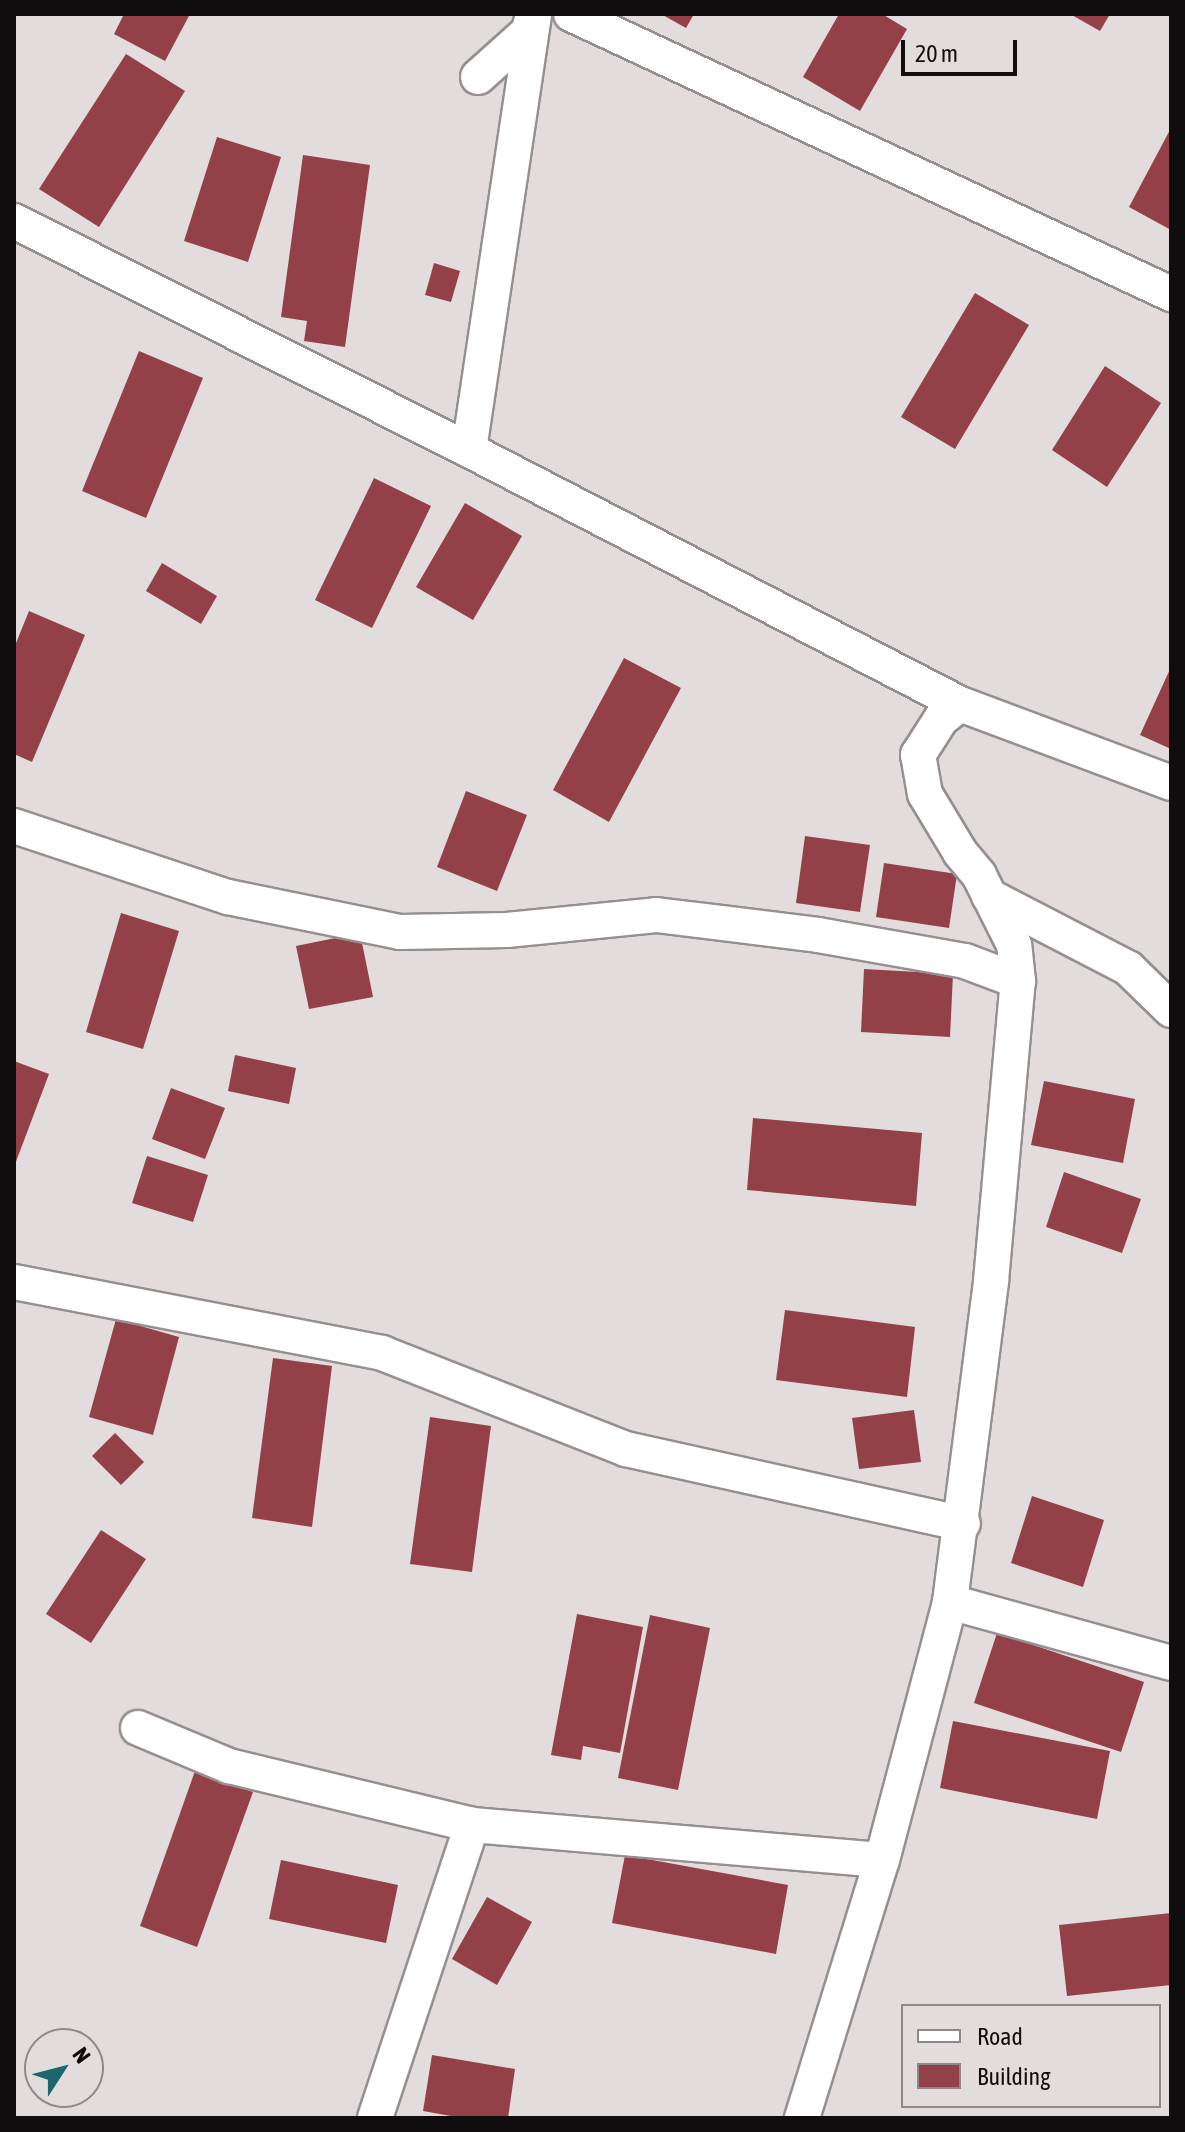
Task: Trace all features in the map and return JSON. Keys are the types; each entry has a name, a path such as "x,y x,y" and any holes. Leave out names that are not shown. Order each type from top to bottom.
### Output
{"street":[{"path":"478,77 529,31 534,14"},
{"path":"469,450 534,14"},
{"path":"571,14 1171,294"},
{"path":"14,221 469,450 960,704 1171,783"},
{"path":"802,2118 882,1860 950,1602 951,1572 963,1524 991,1281 1018,981 1014,945 979,875 960,852 925,794 918,755 941,719 960,704"},
{"path":"14,826 228,897 400,932 507,930 656,915 818,935 965,961 1018,981"},
{"path":"989,896 1128,968 1171,1010"},
{"path":"14,1282 382,1353 626,1449 963,1524"},
{"path":"950,1602 1171,1663"},
{"path":"138,1728 229,1766 472,1825 882,1860"},
{"path":"375,2118 472,1825"}],"building":[{"path":"124,14 190,14 165,61 114,34"},
{"path":"661,14 694,14 686,28"},
{"path":"839,14 882,14 907,29 860,111 803,77"},
{"path":"1070,14 1110,14 1100,31"},
{"path":"126,54 185,91 99,227 39,189"},
{"path":"1171,128 1171,230 1129,207"},
{"path":"217,137 281,157 248,262 184,241"},
{"path":"303,155 370,165 345,347 304,341 307,321 281,317"},
{"path":"434,263 460,271 451,302 425,295"},
{"path":"975,293 1029,325 955,449 901,417"},
{"path":"139,351 203,378 146,518 82,491"},
{"path":"1105,366 1161,403 1107,487 1052,450"},
{"path":"374,478 431,506 372,628 315,600"},
{"path":"465,503 522,536 473,620 416,587"},
{"path":"162,563 217,596 201,624 146,591"},
{"path":"29,611 85,635 32,762 14,754 14,648"},
{"path":"624,658 681,688 609,822 553,790"},
{"path":"1171,667 1171,749 1140,735"},
{"path":"466,791 527,815 497,891 437,867"},
{"path":"805,836 870,845 860,912 796,903"},
{"path":"884,863 957,874 949,928 876,917"},
{"path":"121,913 179,931 143,1049 86,1032"},
{"path":"360,933 373,997 309,1009 296,946"},
{"path":"864,969 953,974 950,1037 861,1032"},
{"path":"235,1055 296,1068 289,1104 228,1091"},
{"path":"14,1061 49,1074 14,1167"},
{"path":"1044,1081 1135,1099 1123,1163 1031,1145"},
{"path":"171,1088 225,1108 205,1159 152,1139"},
{"path":"753,1118 922,1133 916,1206 747,1190"},
{"path":"147,1156 208,1175 193,1222 132,1203"},
{"path":"1064,1172 1141,1199 1122,1253 1046,1227"},
{"path":"785,1310 915,1327 907,1397 776,1380"},
{"path":"116,1319 179,1337 153,1435 89,1417"},
{"path":"273,1358 332,1366 312,1527 252,1518"},
{"path":"914,1410 921,1462 859,1469 852,1418"},
{"path":"430,1417 491,1426 472,1572 410,1564"},
{"path":"115,1433 144,1462 121,1485 92,1456"},
{"path":"1032,1496 1104,1520 1083,1587 1011,1563"},
{"path":"101,1530 146,1559 91,1643 46,1614"},
{"path":"577,1614 643,1627 620,1753 583,1746 581,1760 551,1755"},
{"path":"650,1615 710,1628 678,1790 618,1778"},
{"path":"997,1633 1144,1682 1121,1752 974,1703"},
{"path":"953,1721 1110,1751 1097,1819 940,1788"},
{"path":"195,1771 253,1792 197,1947 140,1926"},
{"path":"625,1855 788,1885 776,1954 612,1923"},
{"path":"281,1860 398,1885 386,1943 269,1919"},
{"path":"487,1897 532,1922 497,1985 452,1959"},
{"path":"1171,1913 1171,1985 1067,1996 1059,1925"},
{"path":"432,2055 515,2069 508,2118 462,2118 423,2111"}]}
